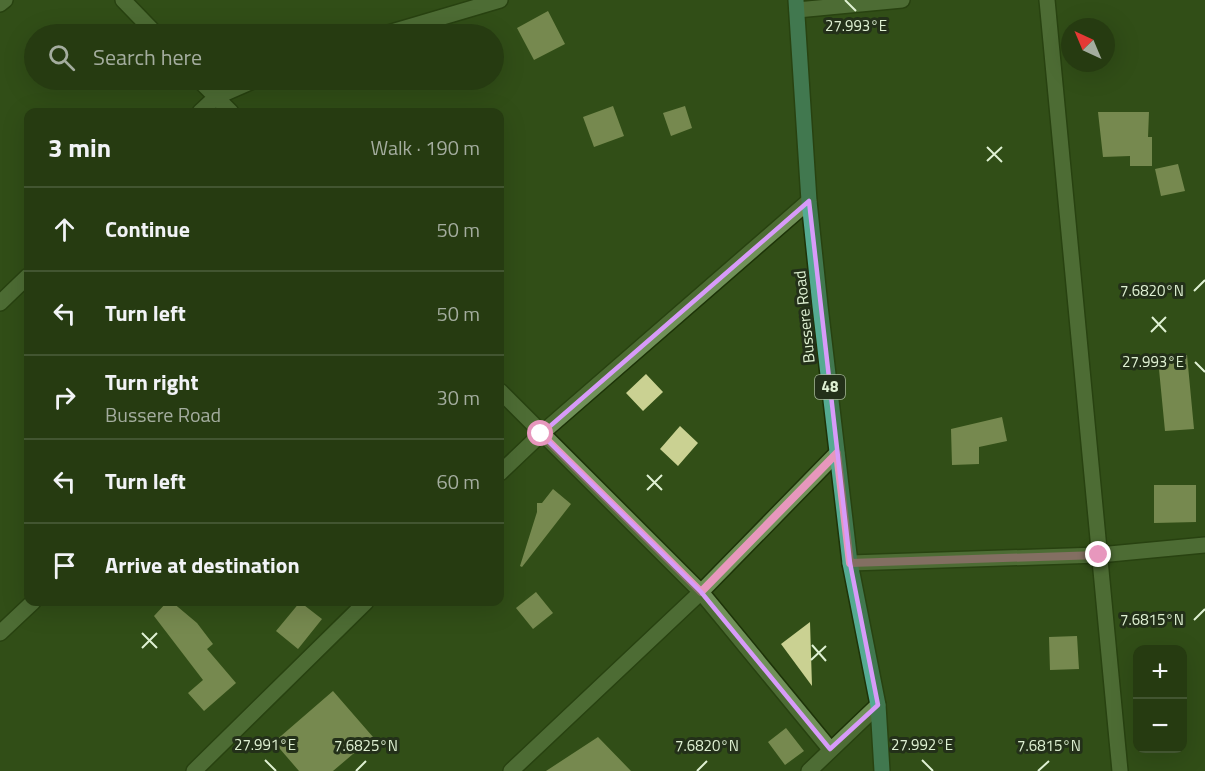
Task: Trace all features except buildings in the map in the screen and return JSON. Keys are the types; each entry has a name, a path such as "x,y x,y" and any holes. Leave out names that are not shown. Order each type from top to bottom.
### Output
{"main road":[{"name":"Bussere Road","path":"797,5 809,201 850,563 878,705 882,771"}],"street":[{"path":"0,4 4,0"},
{"path":"123,0 146,24"},
{"path":"419,24 500,0"},
{"path":"797,5 902,0"},
{"path":"1047,0 1120,771"},
{"path":"209,90 227,108"},
{"path":"204,108 216,97 232,90"},
{"path":"504,469 541,434 809,201"},
{"path":"0,303 24,280"},
{"path":"504,395 701,592 830,749"},
{"path":"511,771 701,592 837,453"},
{"path":"850,563 1099,555 1205,545"},
{"path":"0,633 29,606"},
{"path":"194,771 362,606"},
{"path":"809,771 878,705"}],"highlighted area":[{"path":"809,201 850,563 878,705 830,749 701,592 541,434"}],"route":[{"path":"541,434 701,592 837,453 850,563 1099,555"}]}
